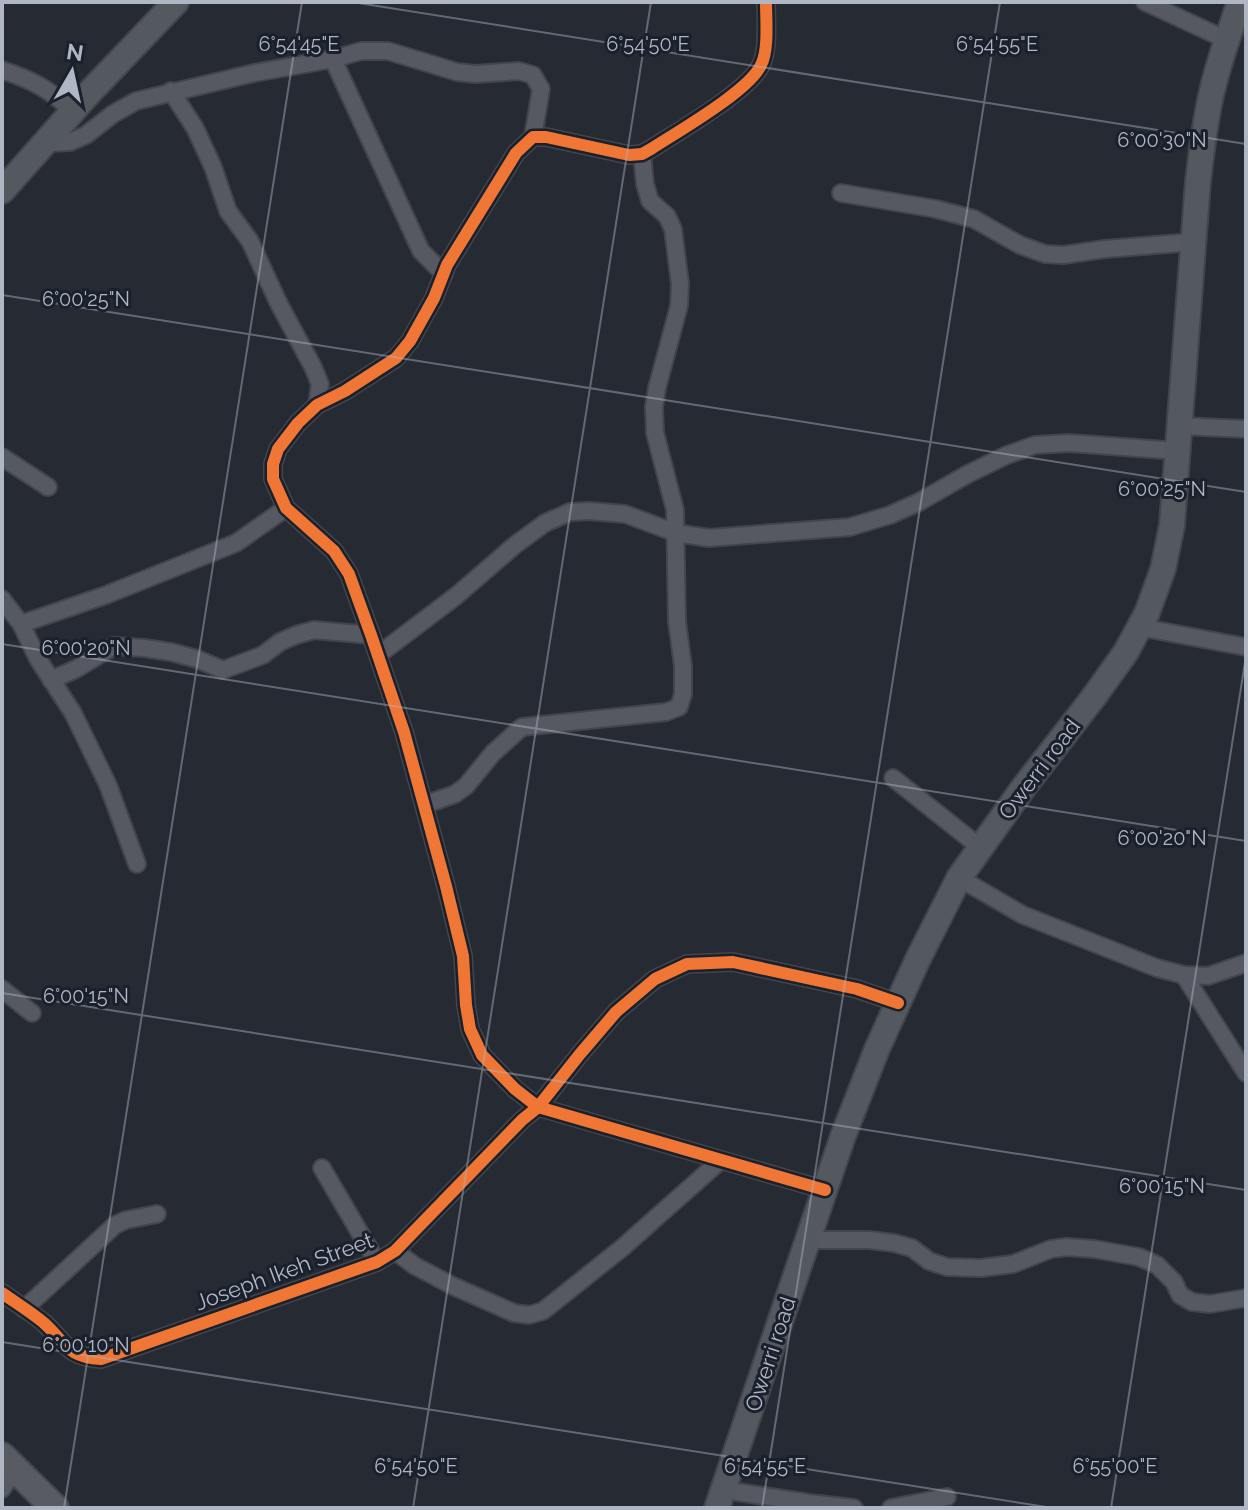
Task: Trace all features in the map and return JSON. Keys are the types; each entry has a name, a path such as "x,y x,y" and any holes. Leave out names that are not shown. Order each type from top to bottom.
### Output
{"main road":[{"path":"2,191 176,2"},
{"name":"Owerri road","path":"721,1499 825,1190 877,1049 918,959 959,878 1126,652 1147,613 1163,569 1172,525 1203,141 1212,89 1240,2"},
{"path":"6,1471 55,1508"}],"street":[{"path":"533,137 629,155 642,154 752,78 762,64 765,52 766,2"},
{"path":"1145,2 1227,40"},
{"path":"46,143 70,142 86,135 136,101 361,51 388,51 457,72 519,71 533,75 541,89 533,137 516,153 447,265 410,341 396,358 317,405 298,423 278,449 273,464 273,479 286,508 334,551 349,574 404,732 463,956 470,1029 482,1055 515,1089 538,1107 825,1190"},
{"path":"333,59 415,239 431,263 444,274"},
{"path":"2,70 29,79 53,93 73,111"},
{"path":"171,91 195,128 228,211 250,241 313,367 320,384 317,405"},
{"path":"424,805 455,794 466,786 493,753 522,727 666,712 679,707 683,694 683,666 677,622 675,510 655,433 654,407 679,306 680,284 673,229 667,216 650,201 642,154"},
{"path":"841,193 936,209 974,219 1020,245 1045,254 1063,255 1193,242"},
{"path":"378,655 456,596 515,545 545,523 570,512 625,514 676,533 709,538 850,527 890,515 981,467 1035,445 1179,439 1246,429"},
{"path":"2,457 48,487"},
{"path":"21,624 106,595 236,543 286,508"},
{"path":"2,599 21,624 38,659 73,713 108,785 137,864"},
{"path":"1139,627 1246,647"},
{"path":"51,680 114,646 171,652 223,670 263,655 280,642 314,630 371,635"},
{"path":"893,778 981,848"},
{"path":"959,878 1023,915 1157,968 1184,975 1208,976 1246,963"},
{"name":"Joseph Ikeh Street","path":"24,1309 43,1322 71,1351 84,1358 101,1359 377,1262 395,1251 538,1107 616,1012 655,979 687,964 733,962 832,983 898,1003"},
{"path":"1184,975 1246,1073"},
{"path":"2,989 32,1013"},
{"path":"395,1251 427,1273 514,1313 529,1315 543,1311 622,1248 721,1160"},
{"path":"322,1168 377,1262"},
{"path":"2,1293 24,1309 115,1225 157,1214"},
{"path":"808,1240 894,1243 912,1248 929,1261 947,1267 981,1268 1013,1264 1051,1249 1067,1247 1094,1249 1139,1257 1157,1265 1174,1282 1180,1295 1192,1302 1210,1304 1246,1298"},
{"path":"891,1508 947,1497"},
{"path":"721,1499 854,1508"}],"cycle path":[{"path":"766,2 765,51 754,75 711,110 651,149 642,154 629,155 533,137 516,153 447,265 434,298 410,341 396,358 317,405 298,423 278,449 273,464 273,479 286,508 334,551 349,574 404,732 463,956 470,1029 482,1055 515,1089 538,1107 825,1190"},
{"path":"2,1293 44,1323 74,1352 101,1359 377,1262 395,1251 538,1107 616,1012 655,979 687,964 733,962 857,989 898,1003"}]}
